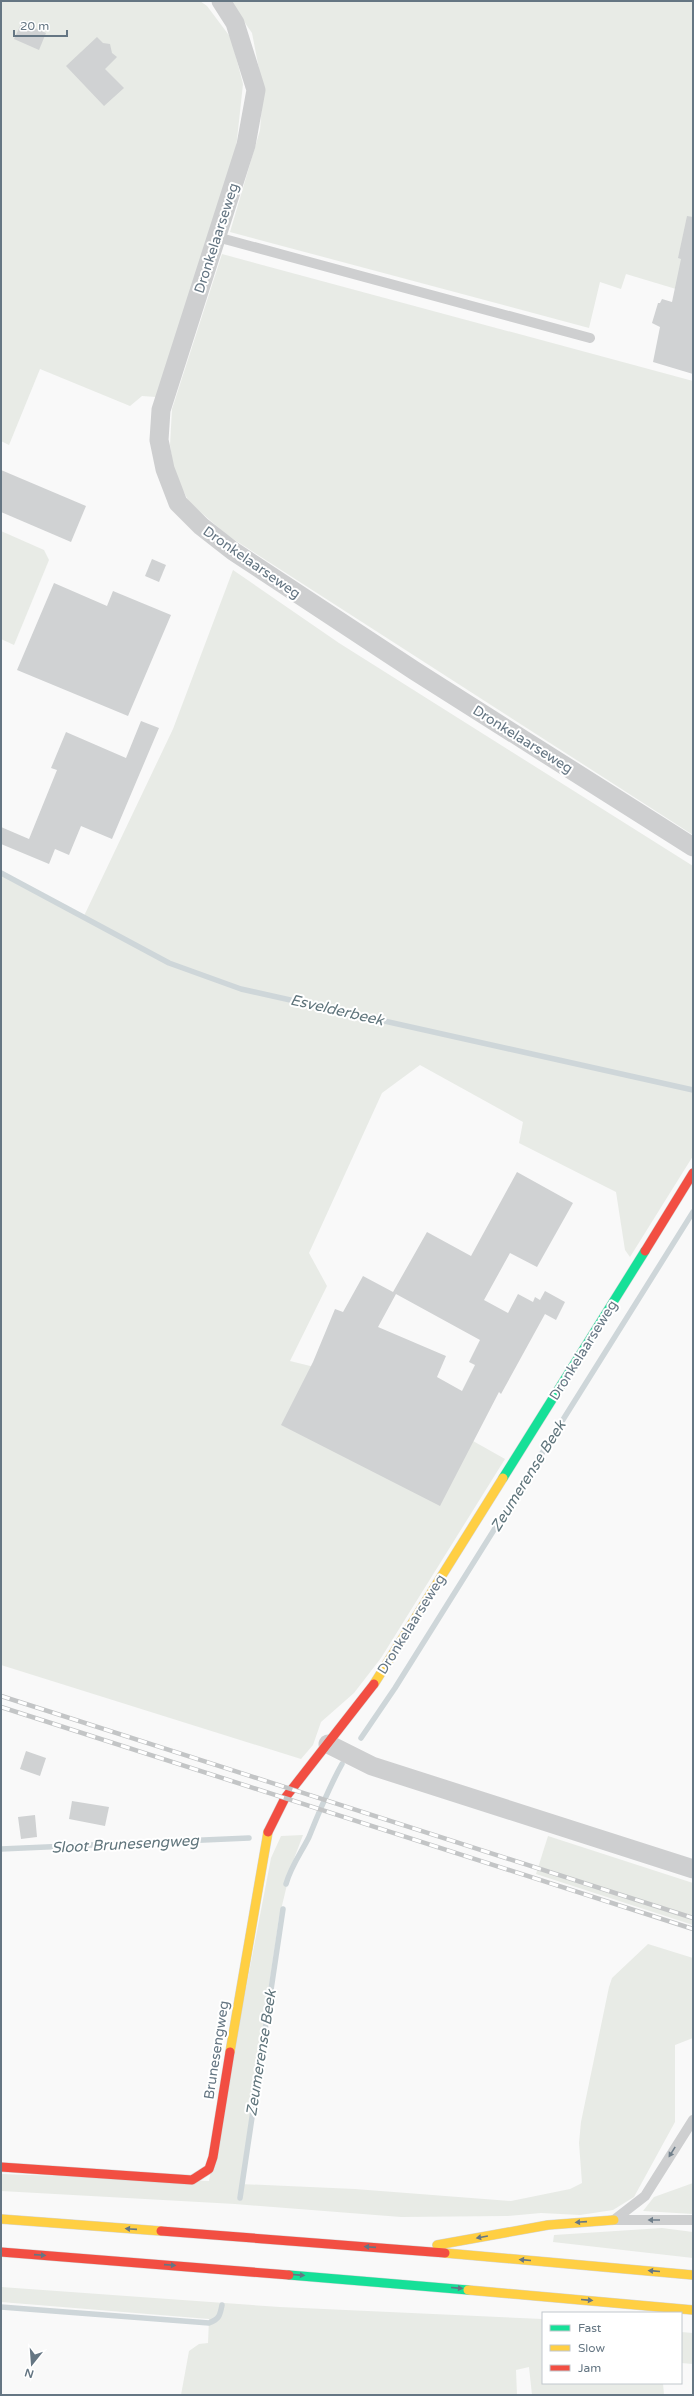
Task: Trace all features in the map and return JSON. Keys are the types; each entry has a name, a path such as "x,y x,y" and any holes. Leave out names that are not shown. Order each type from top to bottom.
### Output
{"main road":[{"name":"Dronkelaarseweg","path":"328,1744 376,1681 693,1173"},
{"name":"Brunesengweg","path":"1,2167 192,2180 209,2169 213,2157 265,1840 285,1798 328,1744"},
{"path":"1,2219 409,2250 693,2275"},
{"path":"409,2250 548,2225 614,2220"},
{"path":"1,2252 410,2284 693,2310"}],"street":[{"name":"Dronkelaarseweg","path":"221,1 235,23 256,90 246,145 161,410 159,440 165,469 178,502 201,526 233,551 415,671 693,847"},
{"path":"328,1744 372,1766 693,1869"}],"lane":[{"path":"216,237 590,338"},
{"path":"614,2220 645,2196 693,2120"},
{"path":"614,2220 693,2220"}],"shaded area":[{"path":"1,1 200,1 207,6 231,38 243,84 235,158 156,397 142,396 130,406 40,369 9,445 1,441"},
{"path":"227,1 693,1 693,212 676,289 626,274 621,289 600,282 589,328 230,232 260,130 263,90 252,33 236,10"},
{"path":"222,254 693,381 693,835 227,535 189,502 174,473 170,445 172,409"},
{"path":"1,531 44,550 49,560 14,645 1,639"},
{"path":"233,570 339,643 693,866 693,1156 630,1257 625,1250 616,1192 519,1143 523,1122 420,1065 382,1093 309,1253 327,1286 290,1361 363,1379 505,1459 381,1658 354,1693 321,1722 313,1745 301,1759 1,1665 1,874 83,918 173,729"},
{"path":"303,1835 292,1864 279,1918 240,2184 355,2189 511,2201 570,2189 582,2183 579,2143 581,2122 609,1987 612,1978 648,1944 693,1958 693,2038 675,2045 675,2122 634,2197 613,2210 580,2215 541,2213 508,2216 401,2217 235,2204 1,2191 1,2174 209,2181 271,1858 281,1836"},
{"path":"548,1836 693,1883 693,1925 536,1874"},
{"path":"693,2183 693,2214 643,2211 654,2197"},
{"path":"662,2228 693,2232 693,2258 553,2242 554,2235"},
{"path":"1,2287 280,2307 542,2319 542,2384 663,2384 664,2395 532,2395 529,2367 516,2370 517,2395 181,2395 189,2351 199,2344 208,2343 209,2319 1,2302"},
{"path":"682,2332 693,2333 693,2364 682,2363"}],"building":[{"path":"22,22 46,33 39,50 14,39"},
{"path":"97,37 103,43 110,44 112,53 117,57 105,69 124,88 104,106 66,66"},
{"path":"687,216 693,217 693,374 653,362 660,327 652,323 658,303 660,303 662,299 672,302 681,259 678,258"},
{"path":"1,470 86,506 71,542 1,512"},
{"path":"152,559 166,565 159,582 145,576"},
{"path":"54,583 107,606 113,591 171,615 128,716 17,670"},
{"path":"141,721 159,728 112,839 81,826 69,855 55,849 49,864 1,844 1,827 29,839 57,770 51,768 66,732 126,758"},
{"path":"517,1172 573,1203 537,1267 510,1253 484,1300 508,1313 518,1294 533,1302 535,1297 540,1300 545,1291 565,1302 556,1320 545,1314 501,1394 499,1392 440,1506 281,1425 313,1362 335,1309 343,1312 363,1276 393,1292 427,1232 471,1256","holes":["396,1294 480,1340 469,1362 475,1365 462,1391 437,1377 446,1356 378,1327"]},
{"path":"26,1751 46,1758 40,1776 20,1769"},
{"path":"72,1801 109,1807 105,1826 69,1819"},
{"path":"35,1815 37,1837 21,1839 18,1817"}],"waterway":[{"name":"Esvelderbeek","path":"1,873 169,963 241,989 693,1090"},
{"name":"Zeumerense Beek","path":"361,1738 395,1688 693,1212"},
{"name":"Zeumerense Beek","path":"286,1884 296,1860 309,1837 328,1791 342,1764"},
{"name":"Sloot Brunesengweg","path":"1,1849 249,1838"},
{"name":"Zeumerense Beek","path":"240,2198 283,1909"},
{"name":"Zeumerense Beek","path":"1,2307 209,2323 218,2317 221,2312 222,2305"}],"railway":[{"path":"1,1696 693,1918"},
{"path":"1,1707 693,1929"}],"traffic: fast":[{"path":"503,1478 645,1251"},
{"path":"289,2275 468,2290"}],"traffic: slow":[{"path":"374,1684 503,1478"},
{"path":"230,2052 268,1832"},
{"path":"1,2219 161,2231"},
{"path":"437,2245 548,2225 614,2220"},
{"path":"445,2253 693,2275"},
{"path":"468,2290 693,2310"}],"traffic: jam":[{"path":"645,1251 693,1173"},
{"path":"268,1832 285,1798 374,1684"},
{"path":"1,2167 192,2180 209,2169 213,2157 230,2052"},
{"path":"161,2231 445,2253"},
{"path":"1,2252 289,2275"}]}
